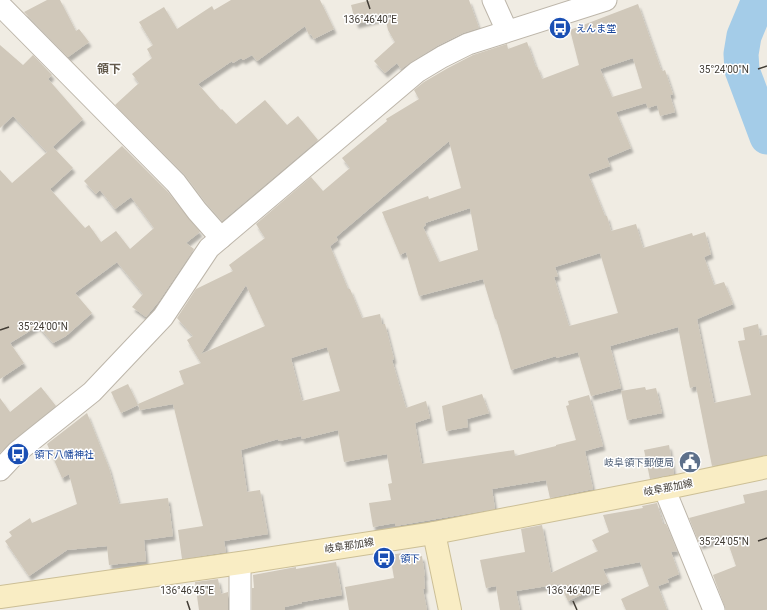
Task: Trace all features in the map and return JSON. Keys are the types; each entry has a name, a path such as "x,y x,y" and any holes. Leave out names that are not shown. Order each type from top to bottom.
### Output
{"main road":[{"name":"岐阜那加線","path":"0,597 240,563 434,533 767,467"},
{"path":"434,533 450,610"}],"street":[{"path":"493,0 508,31"},
{"path":"0,470 17,452 92,392 163,317 209,248 229,233 417,72 468,44 606,0"},
{"path":"0,6 176,183 197,211 221,238"},
{"path":"664,488 714,610"},
{"path":"240,563 240,610"}],"building":[{"path":"47,0 60,0 76,31 79,29 89,42 68,57 24,12"},
{"path":"231,0 320,0 334,29 314,39 311,34 309,35 305,26 257,61 252,55 243,60 241,58 233,63 232,61 198,84 221,110 222,109 236,124 265,100 287,125 298,116 318,140 222,221 185,175 115,105 139,83 132,74 152,58 147,49 153,45 139,22 164,7 177,29 212,6 214,10"},
{"path":"371,0 469,0 479,28 463,33 437,46 401,69 397,63 385,73 374,61 395,42 388,30 385,17 356,24 351,5"},
{"path":"638,4 661,69 663,71 665,70 673,94 670,95 675,112 660,116 657,105 648,108 646,103 616,112 631,148 607,158 610,166 588,174 605,216 607,216 611,231 636,224 643,248 692,233 693,236 705,232 711,254 704,257 714,285 724,282 733,304 697,319 714,403 751,395 738,341 745,340 743,328 758,324 760,336 767,335 767,455 712,466 696,386 690,388 678,327 610,346 621,388 591,396 578,352 556,358 556,356 511,370 483,279 419,296 406,252 400,255 382,212 428,196 429,199 461,188 449,141 336,237 338,240 330,246 362,318 380,314 382,324 385,324 394,359 392,360 406,408 426,401 430,418 415,423 422,464 514,450 515,456 576,440 566,406 569,405 568,401 589,395 603,446 585,451 593,489 550,498 546,480 492,489 495,509 395,526 395,523 373,527 369,503 391,500 388,484 392,483 387,454 344,462 338,430 302,439 301,436 279,441 278,439 241,450 247,492 260,490 268,534 224,541 226,552 182,559 178,530 203,526 173,404 140,410 138,404 184,384 179,371 201,363 187,340 193,336 177,318 196,289 233,271 229,265 265,238 256,224 311,177 323,191 350,168 342,158 387,121 386,119 419,99 414,90 424,82 473,55 507,44 508,49 527,42 542,79 579,65 570,30","holes":["633,58 642,88 612,97 600,69","470,208 478,250 439,262 423,227 426,225 425,223","600,253 618,313 569,326 554,277 558,276 555,267","246,285 265,326 201,354 204,349","327,347 340,391 302,401 291,358"]},
{"path":"0,45 23,65 33,55 52,75 48,79 83,119 47,152 13,116 0,128"},
{"path":"122,146 167,191 200,232 186,243 194,249 159,301 146,317 132,307 143,294 117,262 75,293 92,313 66,336 53,343 38,326 10,343 24,363 0,379 0,170 12,183 53,147 73,168 50,189 85,228 89,225 101,242 116,231 130,249 154,228 131,197 115,209 100,190 96,194 84,181"},
{"path":"128,384 138,405 121,413 111,392"},
{"path":"41,387 56,406 10,443 0,453 0,398 10,412"},
{"path":"645,387 646,390 656,388 662,413 627,420 621,391"},
{"path":"482,394 489,413 467,419 468,427 446,431 442,406"},
{"path":"87,413 109,468 119,504 168,498 173,536 144,540 146,561 109,565 107,546 67,550 29,576 5,541 12,536 9,532 30,518 32,523 77,504 69,474 62,478 47,444"},
{"path":"669,445 674,474 650,479 644,450"},
{"path":"767,490 767,610 726,610 713,575 736,566 726,537 700,545 689,518 745,503 743,495"},
{"path":"657,503 663,524 666,524 677,551 671,552 679,574 667,579 669,582 658,586 667,610 626,610 621,599 649,586 640,562 603,569 609,582 568,601 560,584 516,591 520,610 500,610 496,586 486,588 480,560 525,552 521,529 542,525 551,573 598,551 592,540 609,532 603,515 643,508 642,506"},
{"path":"409,552 410,558 422,556 425,576 425,589 423,589 427,610 349,610 345,587 394,578 390,555"},
{"path":"336,562 342,595 302,602 285,607 285,610 252,610 252,588 254,588 253,575 296,567 296,569"},
{"path":"218,579 221,594 228,592 228,610 199,610 195,582"}],"waterway":[{"path":"759,0 744,36 741,54 742,70 767,137"}],"place":[{"name":"えんま堂","path":"560,28"},
{"name":"領下八幡神社","path":"18,454"},
{"name":"岐阜領下郵便局","path":"690,462"},
{"name":"領下","path":"384,558"}],"district":[{"name":"領下","path":"109,69"}]}
